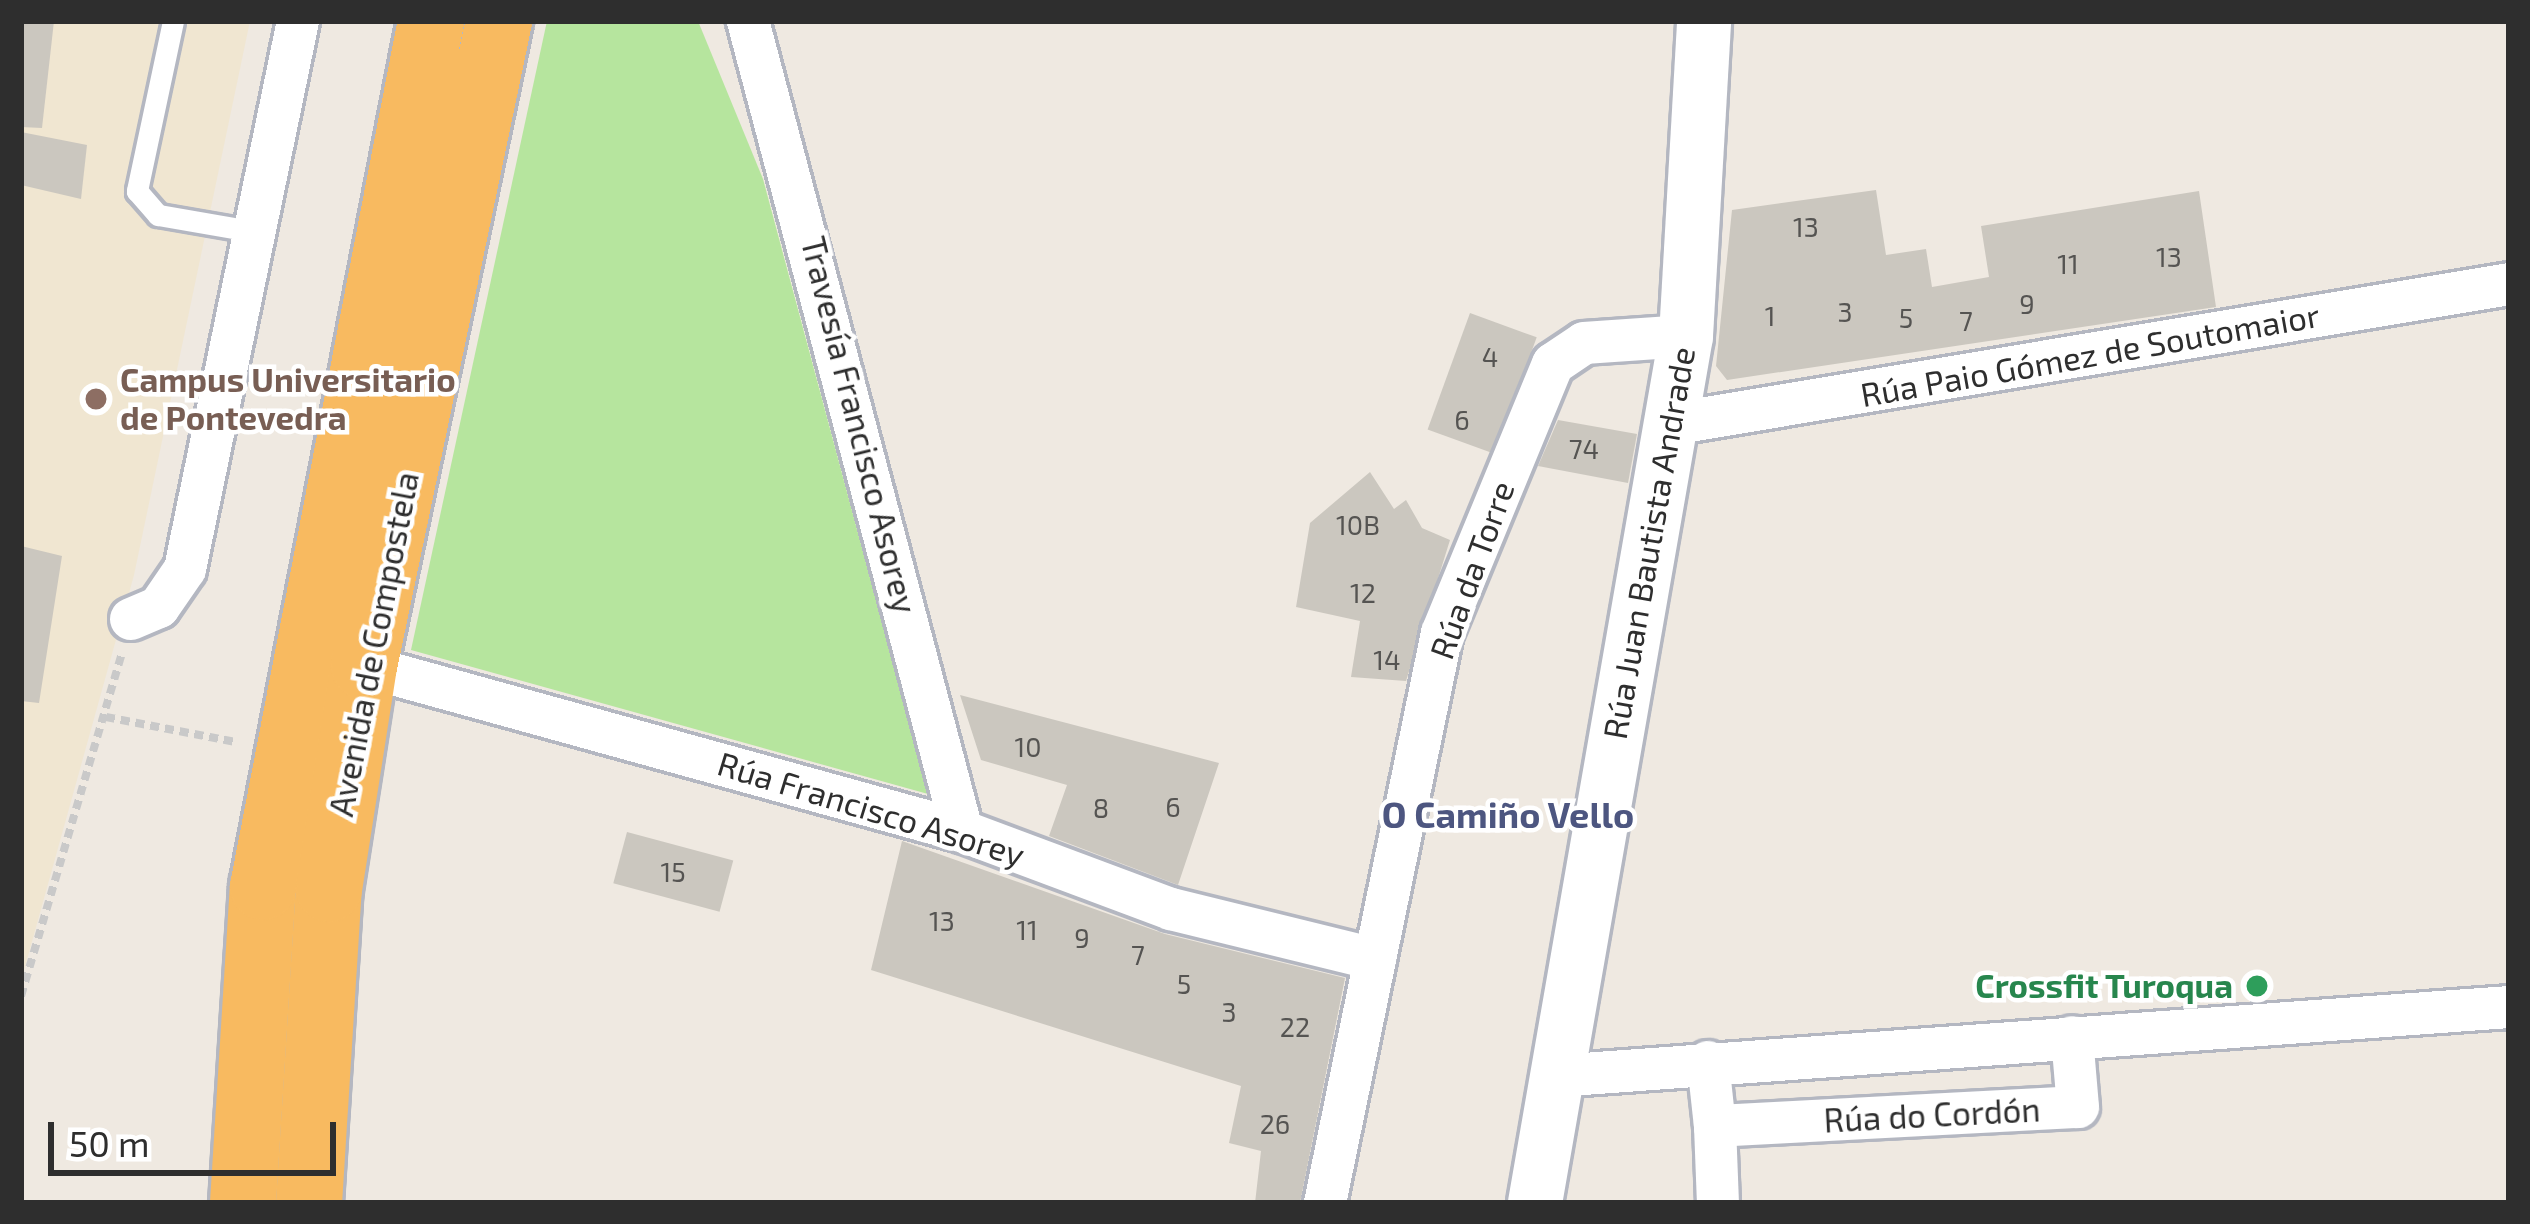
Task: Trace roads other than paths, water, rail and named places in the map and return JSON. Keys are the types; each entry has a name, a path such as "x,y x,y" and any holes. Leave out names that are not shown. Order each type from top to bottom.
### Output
{"highway":[{"name":"Avenida de Compostela","path":"243,1203 263,887 431,21"},
{"name":"Avenida de Compostela","path":"309,1203 329,889 364,666 499,21"}],"street":[{"path":"131,619 159,607 185,569 298,21"},
{"name":"Travesía Francisco Asorey","path":"748,21 962,831"},
{"name":"Rúa Juan Bautista Andrade","path":"1535,1203 1686,336 1704,21"},
{"name":"Rúa Paio Gómez de Soutomaior","path":"1671,424 2509,284"},
{"name":"Rúa da Torre","path":"1325,1203 1442,632 1553,364 1584,343 1686,336"},
{"name":"Rúa Francisco Asorey","path":"364,666 962,831 1171,909 1376,959"},
{"name":"Rúa do Cordón","path":"1556,1076 2509,1007"},
{"name":"Rúa do Cordón","path":"1715,1126 2078,1107 2072,1037"},
{"path":"1708,1062 1718,1203"}],"lane":[{"path":"173,21 137,191 158,215 256,232"}],"place":[{"name":"Campus Universitario de Pontevedra","path":"96,399"},
{"name":"Crossfit Turoqua","path":"2257,986"}],"district":[{"name":"O Camiño Vello","path":"1508,814"}]}
